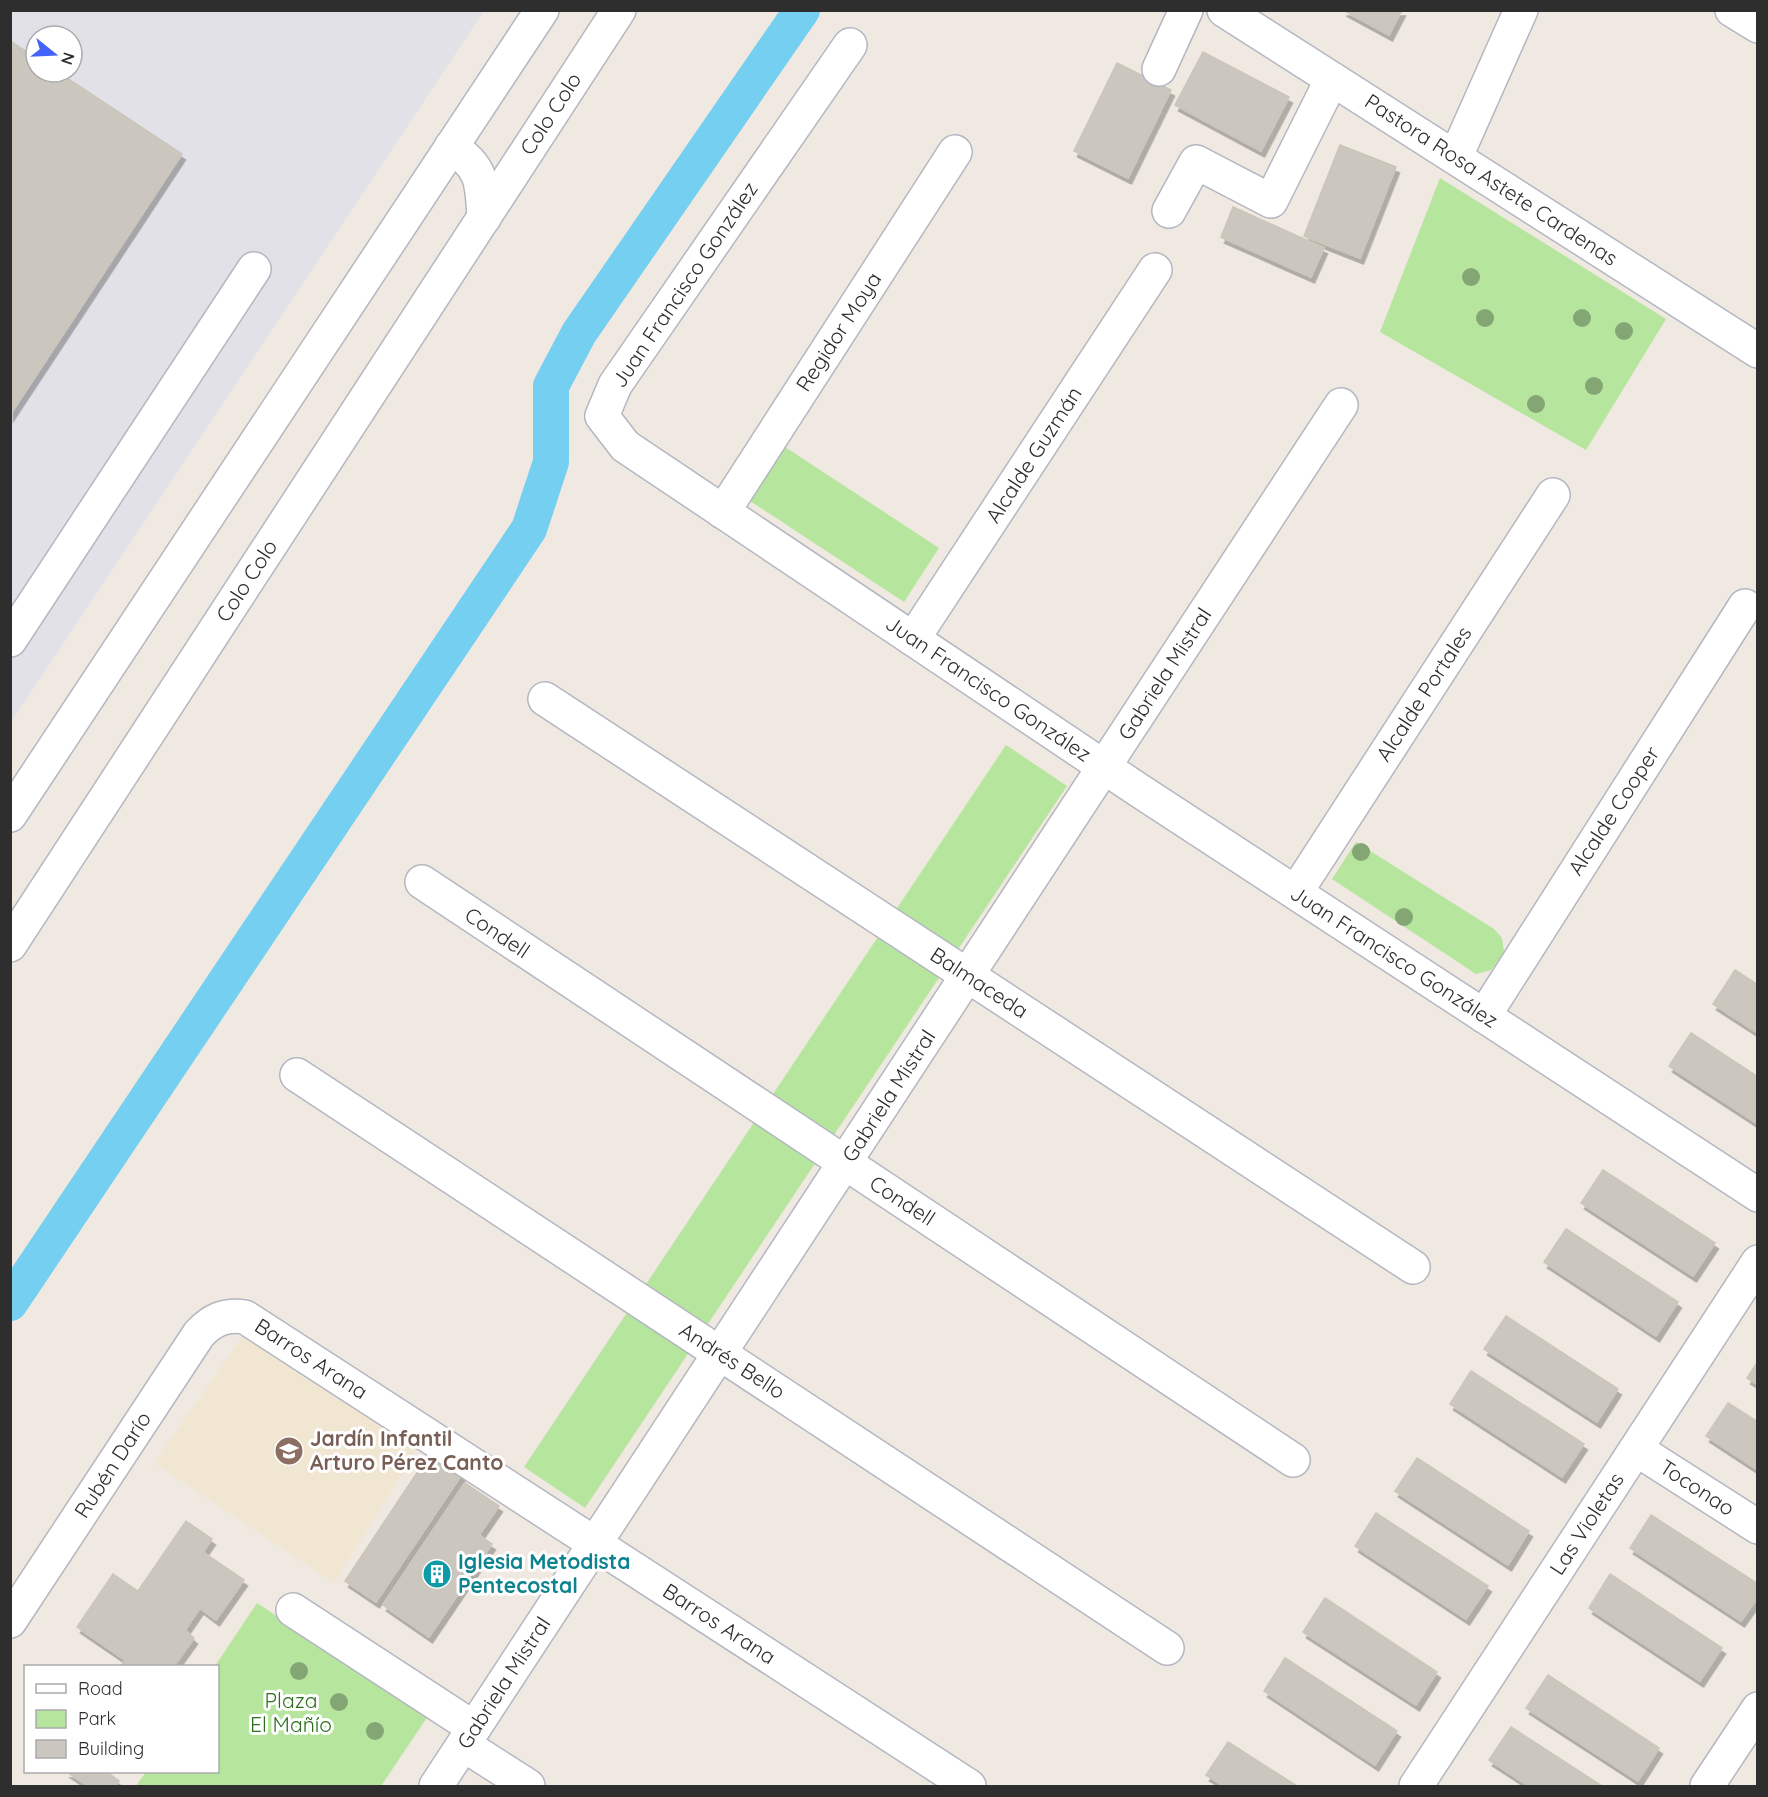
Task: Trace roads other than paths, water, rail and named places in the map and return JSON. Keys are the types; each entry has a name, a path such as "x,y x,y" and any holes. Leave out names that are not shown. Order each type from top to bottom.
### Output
{"street":[{"path":"10,815 542,10"},
{"name":"Colo Colo","path":"10,945 619,10"},
{"path":"1159,69 1186,10"},
{"path":"1456,156 1521,10"},
{"path":"1732,10 1758,26"},
{"name":"Pastora Rosa Astete Cardenas","path":"1236,14 1332,79 1456,156 1758,351"},
{"name":"Juan Francisco González","path":"850,45 615,385 602,416 625,446 1104,767 1758,1195"},
{"path":"1169,211 1196,162 1272,201 1332,79"},
{"path":"451,147 470,161 480,174 484,218"},
{"name":"Regidor Moya","path":"723,512 955,152"},
{"path":"10,640 254,269"},
{"name":"Alcalde Guzmán","path":"913,639 1155,270"},
{"name":"Gabriela Mistral","path":"436,1786 1341,405"},
{"name":"Alcalde Portales","path":"1296,892 1553,495"},
{"name":"Alcalde Cooper","path":"1484,1016 1745,606"},
{"name":"Balmaceda","path":"545,699 1413,1267"},
{"name":"Condell","path":"422,882 1293,1460"},
{"name":"Andrés Bello","path":"297,1075 1167,1647"},
{"name":"Las Violetas","path":"1416,1786 1758,1262"},
{"name":"Barros Arana","path":"223,1317 234,1316 255,1321 969,1786"},
{"name":"Rubén Darío","path":"10,1622 199,1335 214,1321 223,1317"},
{"name":"Toconao","path":"1636,1449 1758,1527"},
{"path":"293,1611 469,1736 528,1786"},
{"path":"1707,1786 1758,1709"}],"waterway":[{"path":"10,1303 529,529 551,462 551,386 579,333 802,10"}],"place":[{"name":"Jardín Infantil Arturo Pérez Canto","path":"289,1451"},
{"name":"Iglesia Metodista Pentecostal","path":"437,1574"}],"park label":[{"name":"Plaza El Mañío","path":"291,1713"}]}
